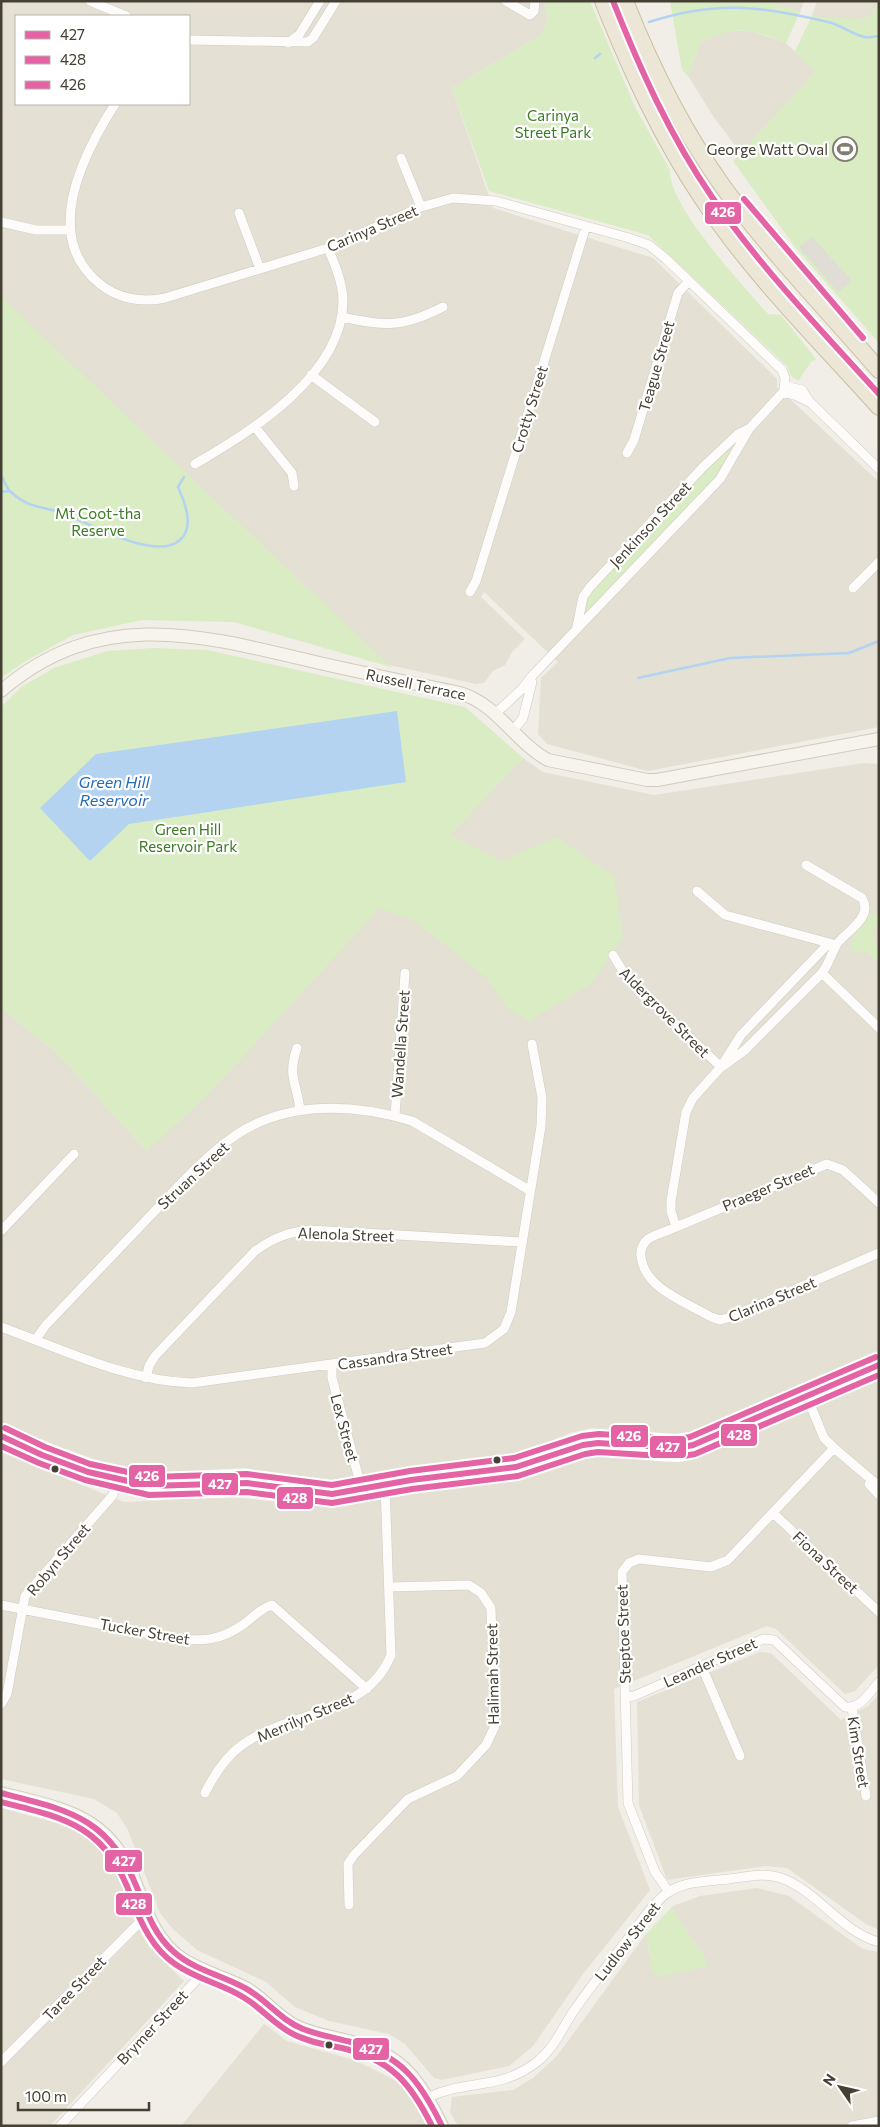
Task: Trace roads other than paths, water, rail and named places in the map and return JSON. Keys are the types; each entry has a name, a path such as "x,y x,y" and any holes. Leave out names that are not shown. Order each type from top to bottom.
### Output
{"highway":[{"path":"604,1 624,51 663,134 704,201 750,262 879,407"},
{"path":"625,1 642,43 666,92 723,186 748,218 879,370"}],"main road":[{"name":"Russell Terrace","path":"1,691 37,666 77,648 115,637 160,634 227,642 460,693 479,700 536,752 548,760 657,780 879,739"},
{"path":"1,1436 42,1455 117,1480 150,1486 247,1483 332,1494 516,1467 582,1445 598,1443 668,1448 686,1447 879,1365"},
{"path":"1,1793 62,1808 88,1820 108,1835 124,1856 147,1915 160,1937 179,1957 204,1972 246,1988 296,2026 317,2034 367,2046 384,2053 415,2078 428,2097 442,2126"}],"street":[{"path":"90,1 124,15"},
{"path":"288,43 299,36 320,1"},
{"path":"190,40 305,43 312,40 336,1"},
{"path":"506,1 530,15 534,10 534,1"},
{"name":"Carinya Street","path":"113,105 96,134 79,175 70,213 69,230 76,254 94,280 110,291 137,300 165,298 328,248 421,207 453,198 496,201 649,245 780,368 785,377 784,389"},
{"path":"401,158 421,207"},
{"path":"239,213 260,269"},
{"path":"1,222 36,230 69,230"},
{"name":"Crotty Street","path":"470,592 476,580 586,226"},
{"path":"195,464 255,427 311,375 331,347 341,316 342,291 328,248"},
{"name":"Teague Street","path":"627,453 634,440 678,293 689,281"},
{"path":"341,316 380,324 401,324 420,319 443,307"},
{"path":"311,375 375,422"},
{"path":"784,389 803,391 810,404 879,469"},
{"name":"Jenkinson Street","path":"496,714 522,690 541,666 718,482 749,429 784,389"},
{"path":"255,427 292,472 294,486"},
{"name":"Jenkinson Street","path":"572,634 579,623 584,597 590,587 703,467 738,434 749,429"},
{"path":"853,588 877,568"},
{"name":"Jenkinson Street","path":"513,731 523,718 529,688 541,666"},
{"path":"676,1227 671,1204 686,1112 692,1098 721,1067 741,1035 833,944 860,920 864,913 865,905 860,897 806,865"},
{"path":"697,891 725,915 833,944"},
{"path":"721,1067 745,1050 822,972 831,960 833,944"},
{"name":"Aldergrove Street","path":"613,955 627,978 721,1067"},
{"path":"822,972 879,1028"},
{"name":"Wandella Street","path":"394,1116 405,973"},
{"name":"Cassandra Street","path":"1,1327 123,1372 146,1378 192,1383 485,1343 504,1329 511,1312 529,1190 541,1126 542,1098 532,1044"},
{"path":"297,1048 291,1064 291,1075 300,1110"},
{"name":"Struan Street","path":"36,1340 46,1325 199,1165 237,1134 256,1124 300,1110 343,1108 394,1116 412,1121 529,1190"},
{"path":"1,1231 74,1154"},
{"name":"Praeger Street","path":"676,1227 827,1164 843,1170 879,1203"},
{"name":"Clarina Street","path":"676,1227 651,1238 645,1243 641,1254 644,1268 657,1285 711,1317 720,1320 731,1317 879,1253"},
{"name":"Alenola Street","path":"146,1378 149,1366 155,1356 256,1251 278,1236 292,1231 310,1230 521,1242"},
{"name":"Lex Street","path":"332,1365 332,1378 362,1490"},
{"path":"807,1396 824,1438 861,1474 879,1495"},
{"name":"Steptoe Street","path":"669,1892 658,1878 628,1803 622,1572 629,1563 639,1559 711,1567 728,1560 834,1448"},
{"path":"861,1474 879,1486"},
{"name":"Robyn Street","path":"1,1704 7,1694 25,1596 113,1495 117,1480"},
{"name":"Merrilyn Street","path":"205,1793 212,1779 227,1759 241,1746 260,1734 352,1700 367,1689 385,1671 391,1655 385,1485"},
{"name":"Fiona Street","path":"773,1513 879,1612"},
{"name":"Halimah Street","path":"349,1905 348,1864 354,1855 408,1799 457,1776 486,1745 496,1726 491,1608 481,1592 469,1585 390,1587"},
{"name":"Tucker Street","path":"1,1605 176,1639 196,1640 217,1639 245,1624 260,1609 272,1605 367,1689"},
{"name":"Leander Street","path":"625,1697 634,1696 763,1639 774,1640 845,1707 852,1708"},
{"path":"702,1667 740,1756"},
{"path":"852,1708 860,1704 879,1682"},
{"name":"Kim Street","path":"852,1708 866,1796"},
{"name":"Ludlow Street","path":"428,2097 441,2091 496,2083 513,2078 540,2060 550,2050 584,1997 656,1902 669,1892 697,1882 767,1875 781,1878 796,1886 859,1934 879,1942"},
{"name":"Taree Street","path":"1,2062 147,1915"},
{"name":"Brymer Street","path":"60,2126 204,1972"},
{"path":"852,2126 879,2121"}],"water":[{"name":"Green Hill Reservoir","path":"397,711 406,782 129,824 90,861 40,808 96,754"}],"waterway":[{"path":"649,22 696,10 718,8 759,9 833,23 864,37 879,36"},
{"path":"595,58 600,54"},
{"path":"1,476 9,490 30,504 63,513 105,532 139,544 155,546 169,546 185,535 188,522 187,515 178,487 184,477"},
{"path":"1,492 9,491"},
{"path":"638,678 730,658 849,653 879,641"}],"place":[{"name":"George Watt Oval","path":"845,149"}],"park label":[{"name":"Carinya Street Park","path":"553,124"},
{"name":"Mt Coot-tha Reserve","path":"98,522"},
{"name":"Green Hill Reservoir Park","path":"188,838"}]}
